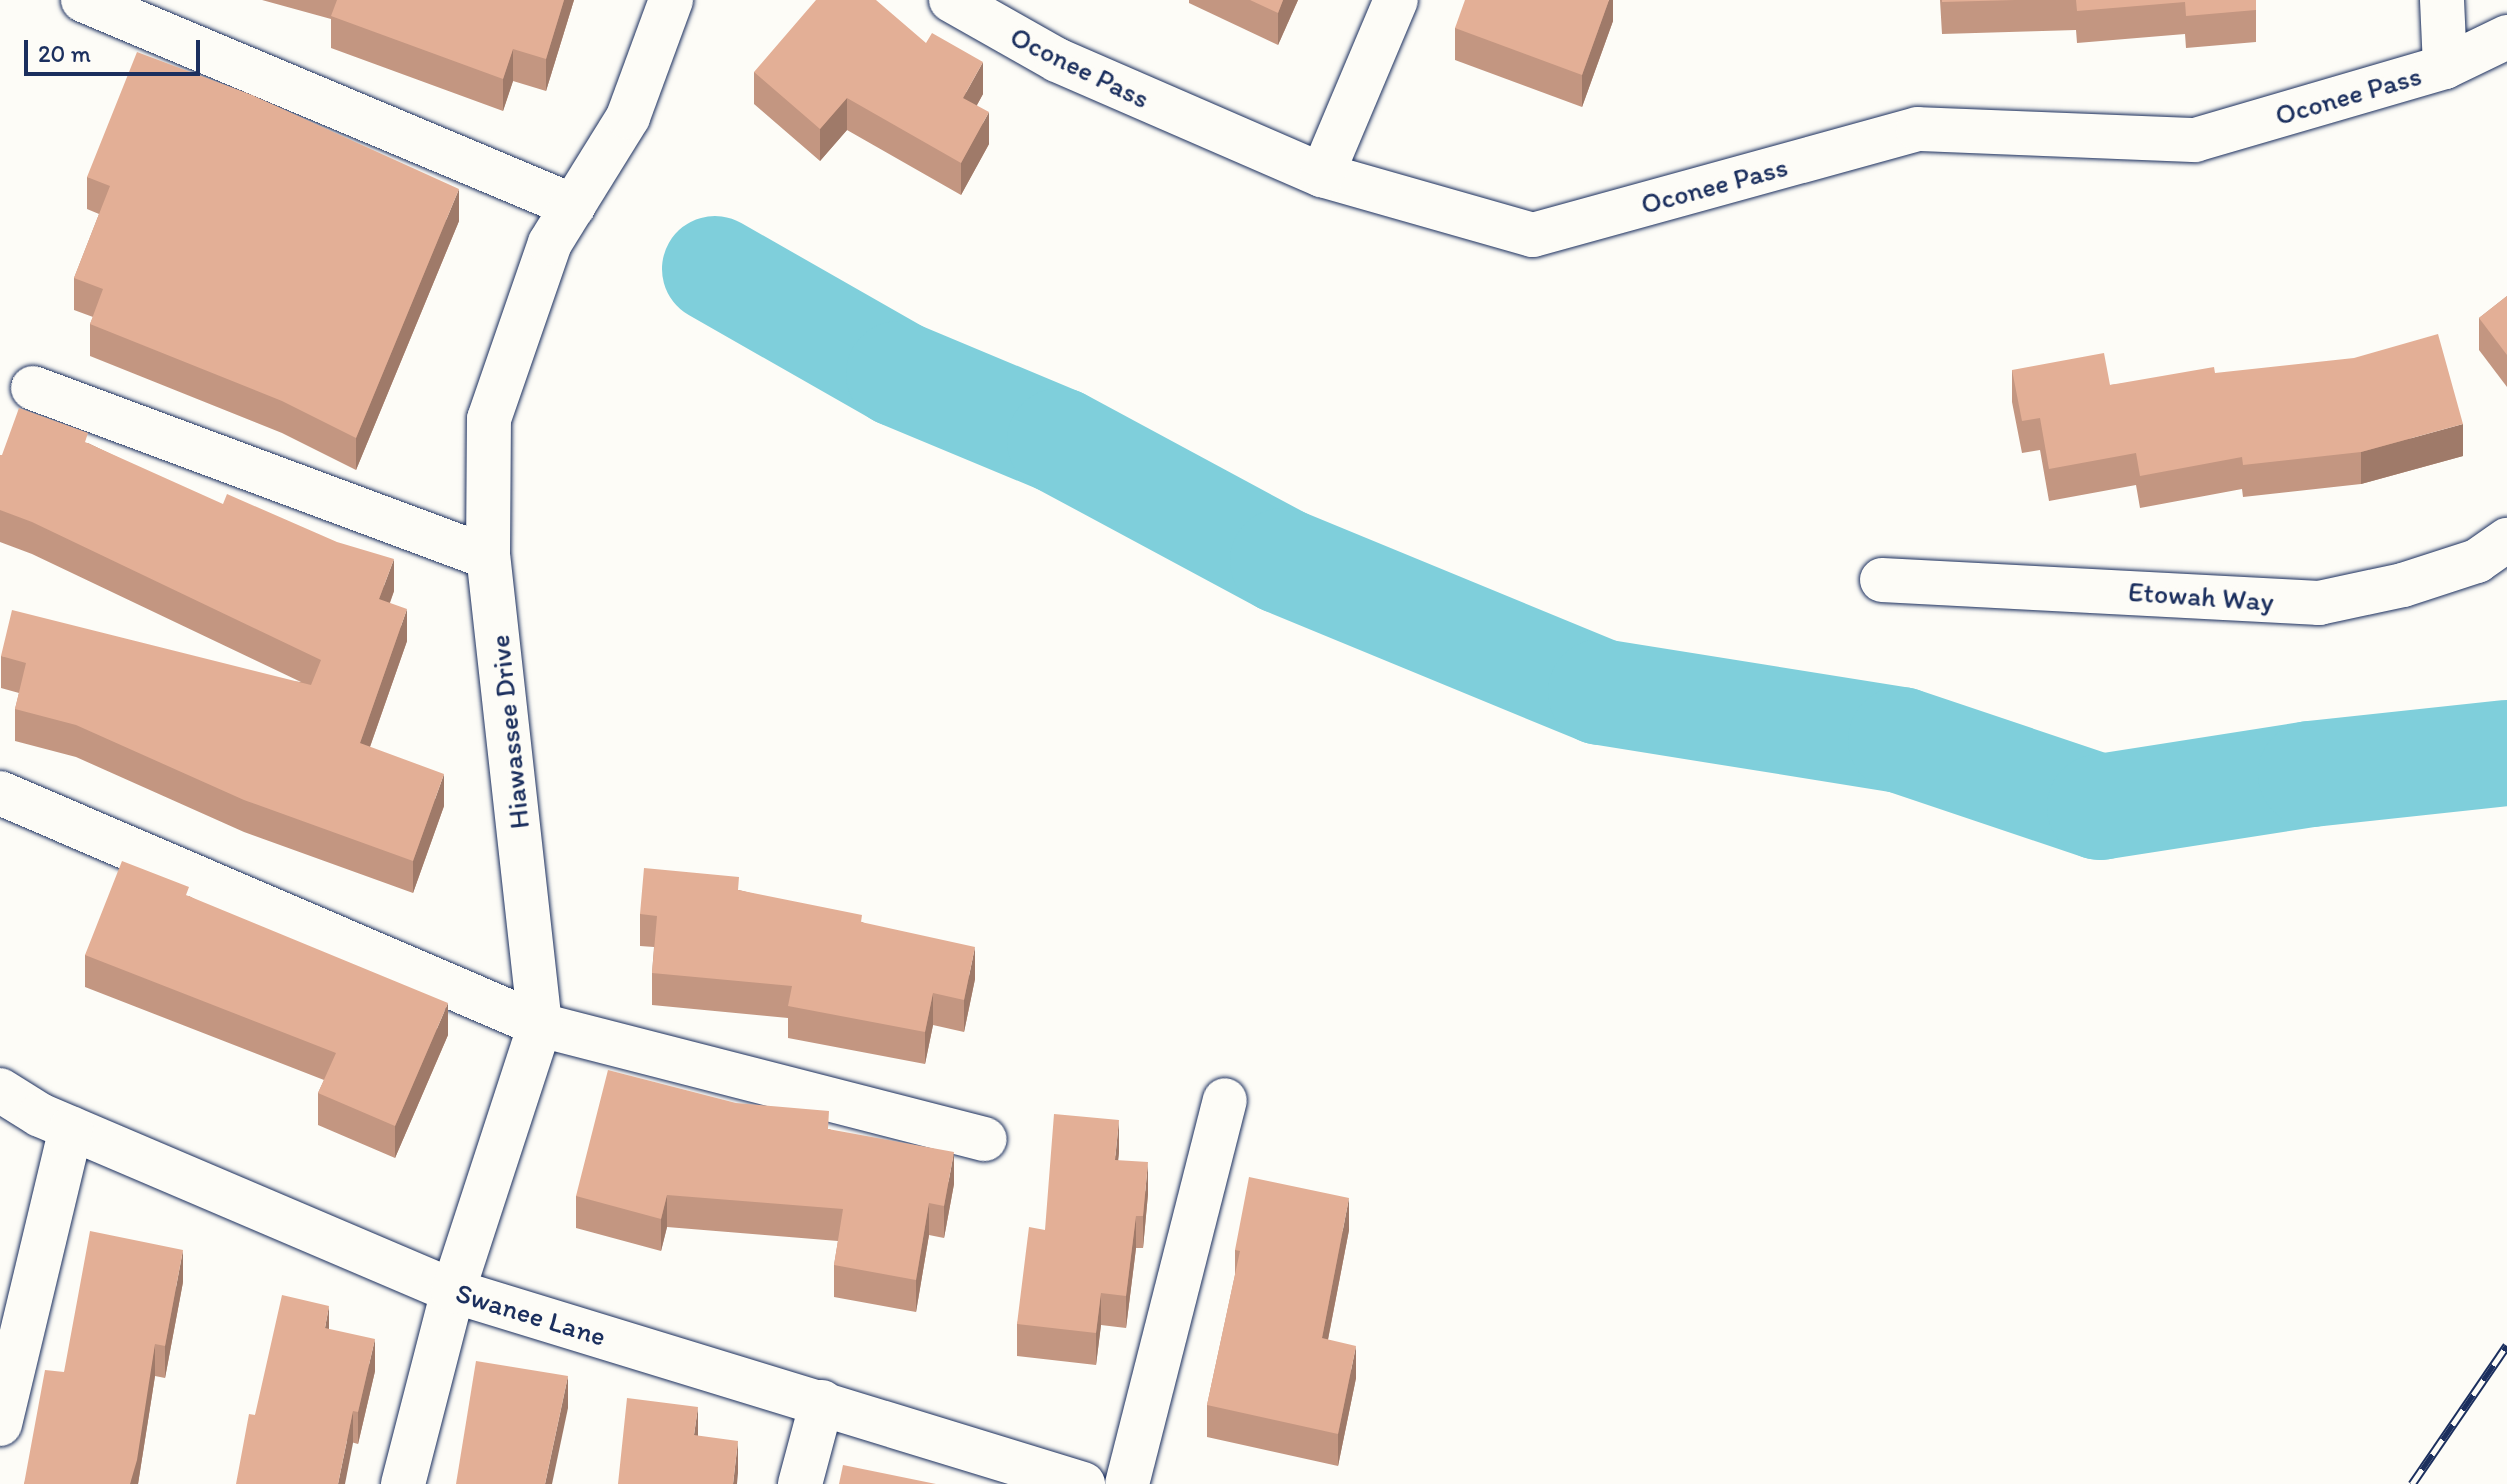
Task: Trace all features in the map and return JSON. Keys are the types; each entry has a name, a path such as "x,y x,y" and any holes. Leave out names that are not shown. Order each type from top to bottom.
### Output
{"street":[{"path":"83,0 573,206"},
{"name":"Hiawassee Drive","path":"403,1484 453,1291 540,1025 488,557 489,419 550,243 628,117 671,0"},
{"name":"Oconee Pass","path":"951,0 1057,60 1322,175 1533,235 1918,129 2195,140 2445,67 2507,37"},
{"path":"1322,175 1396,0"},
{"path":"2442,0 2445,67"},
{"path":"33,388 488,557"},
{"name":"Etowah Way","path":"1882,580 2319,603 2403,585 2477,561 2507,540"},
{"path":"0,793 540,1025 985,1139"},
{"name":"Swanee Lane","path":"0,1090 71,1128 453,1291 1083,1484"},
{"path":"1127,1484 1225,1100"},
{"path":"0,1424 71,1128"},
{"path":"800,1484 822,1402"}],"building":[{"path":"337,0 564,0 546,59 513,49 503,79 331,16"},
{"path":"816,0 876,0 926,43 932,33 983,62 963,98 989,112 961,163 847,98 820,129 754,72"},
{"path":"1250,0 1283,0 1278,13"},
{"path":"1465,0 1609,0 1582,75 1455,28"},
{"path":"1942,0 2015,0 1942,2"},
{"path":"2076,0 2256,0 2256,10 2186,16 2185,2 2077,11"},
{"path":"137,52 252,95 459,189 356,438 282,401 90,324 103,289 74,278 110,186 87,177"},
{"path":"2507,296 2507,355 2479,318"},
{"path":"2438,334 2463,424 2361,452 2243,465 2242,457 2140,476 2136,453 2049,469 2040,418 2022,421 2012,370 2104,353 2110,385 2214,367 2215,373 2354,358"},
{"path":"19,408 88,433 85,442 223,504 227,494 337,542 394,559 379,599 407,609 360,743 444,774 413,861 244,800 76,725 15,709 26,663 1,656 12,610 311,685 321,660 32,522 0,510 0,455"},
{"path":"122,861 189,887 186,895 448,1003 395,1126 318,1093 336,1053 85,955"},
{"path":"644,868 739,877 738,890 862,915 861,922 975,947 964,1000 933,993 925,1032 788,1006 792,986 652,973 657,916 640,914"},
{"path":"608,1070 736,1103 829,1111 828,1129 954,1152 944,1206 929,1203 916,1280 834,1265 843,1209 667,1195 661,1219 576,1196"},
{"path":"1054,1114 1119,1120 1115,1160 1148,1162 1143,1216 1136,1216 1126,1296 1101,1293 1096,1333 1017,1324 1029,1227 1045,1230"},
{"path":"1249,1177 1349,1198 1322,1338 1356,1346 1338,1434 1207,1405 1240,1251 1235,1250"},
{"path":"90,1231 183,1250 165,1346 155,1344 137,1460 130,1484 24,1484 45,1370 64,1372"},
{"path":"282,1295 329,1306 325,1328 375,1339 358,1412 353,1411 338,1484 236,1484 249,1414 255,1415"},
{"path":"476,1361 568,1376 545,1484 456,1484"},
{"path":"627,1398 698,1407 694,1435 738,1441 733,1484 618,1484"},
{"path":"843,1465 936,1484 839,1484"}],"waterway":[{"path":"715,269 899,374 1060,441 1283,561 1601,692 1901,740 2100,807 2311,774 2507,753"}],"railway":[{"path":"2412,1484 2507,1345"}]}
